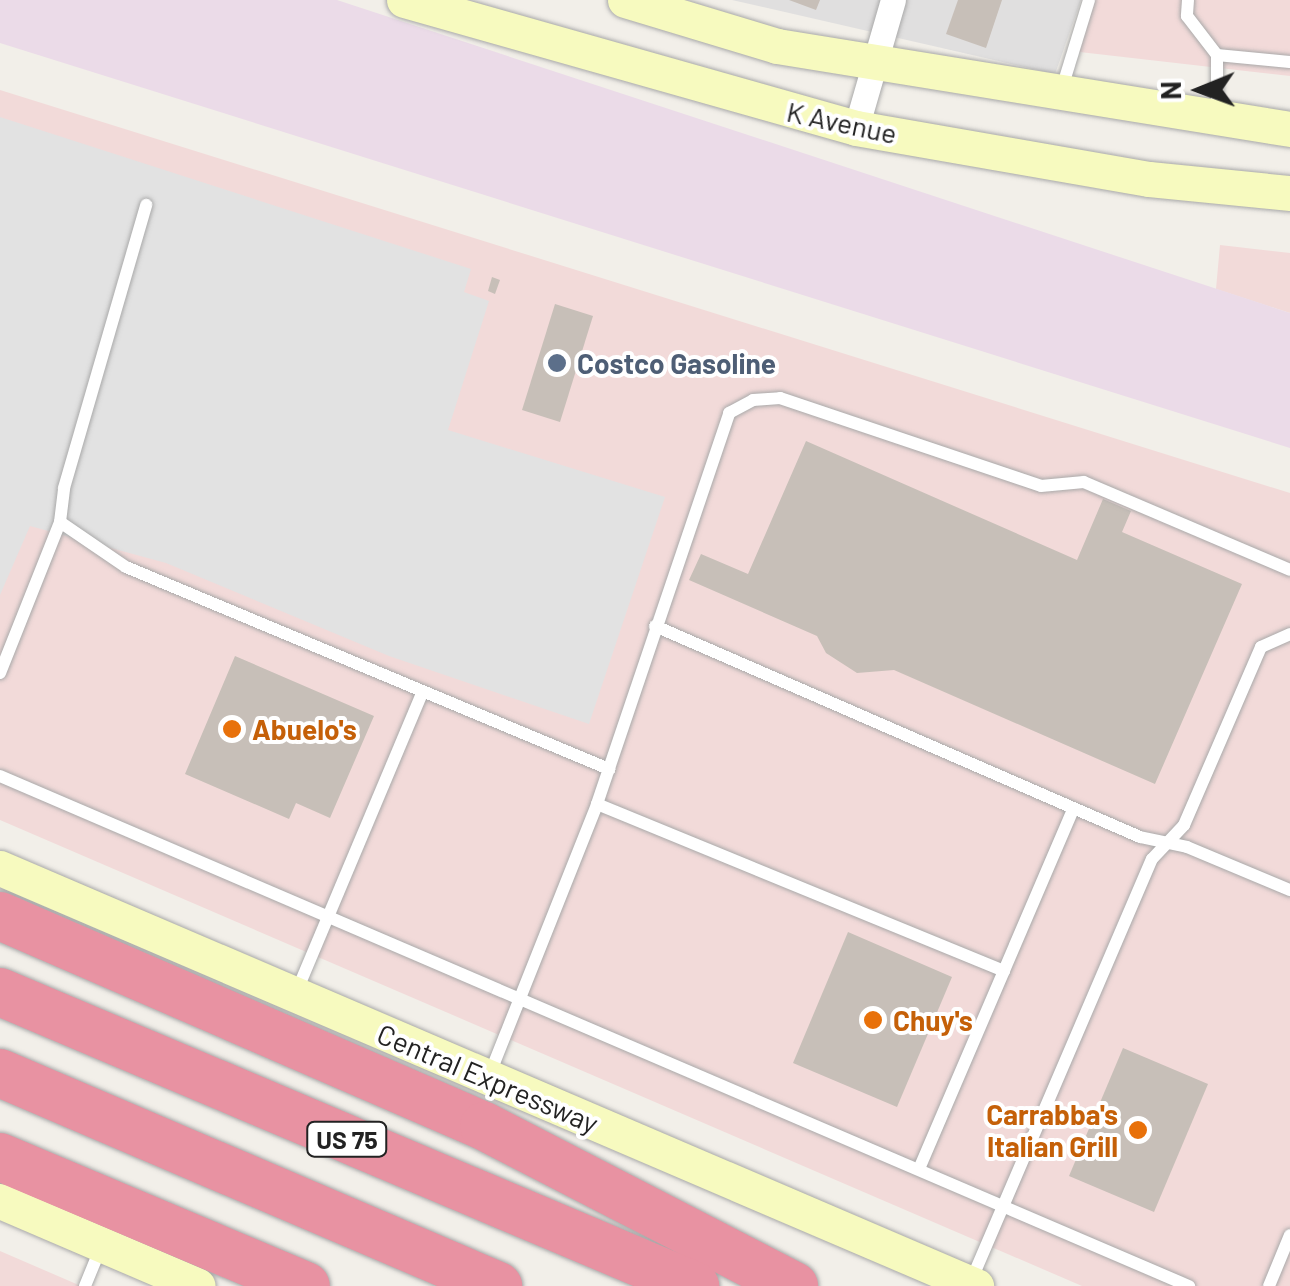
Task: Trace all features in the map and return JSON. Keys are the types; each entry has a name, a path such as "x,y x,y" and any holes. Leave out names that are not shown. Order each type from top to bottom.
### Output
{"highway":[{"path":"0,916 484,1126 794,1286"},
{"name":"US 75","path":"0,992 695,1286"},
{"name":"US 75","path":"0,1073 498,1286"},
{"path":"0,1157 306,1286"}],"main road":[{"name":"K Avenue","path":"404,0 485,13 856,128 1149,179 1290,193"},
{"path":"624,0 684,8 777,46 1290,129"},
{"name":"Central Expressway","path":"0,868 973,1285"},
{"path":"0,1201 198,1286"}],"street":[{"path":"856,128 893,0"}],"lane":[{"path":"1060,93 1089,0"},
{"path":"1188,0 1187,16 1217,56 1217,120"},
{"path":"1217,56 1290,62"},
{"path":"0,673 60,522 64,488 146,206"},
{"path":"488,1078 596,804 730,413 753,400 780,398 1041,486 1084,482 1290,570"},
{"path":"60,522 126,568 421,695 608,769"},
{"path":"655,626 1074,809 1290,890"},
{"path":"973,1285 1003,1205 1152,859 1184,825 1261,647 1290,634"},
{"path":"295,996 421,695"},
{"path":"0,776 1189,1286"},
{"path":"596,804 1004,971"},
{"path":"919,1170 1074,809"},
{"path":"1269,1286 1290,1235"},
{"path":"85,1286 102,1245"}],"shaded area":[{"path":"0,0 337,0 1290,313 1290,448 0,43"},
{"path":"732,0 1081,0 1055,74"},
{"path":"1090,0 1290,0 1290,76 1071,51"},
{"path":"0,90 1290,493 1290,1286 1082,1286 0,820"},
{"path":"0,117 471,269 464,292 489,301 448,430 665,497 589,724 389,656 166,563 30,526 0,595"},
{"path":"1220,245 1290,253 1290,313 1216,289"},
{"path":"0,1251 81,1286 0,1286"}],"building":[{"path":"789,0 820,0 816,10"},
{"path":"958,0 1002,0 986,48 946,34"},
{"path":"492,277 500,280 495,294 488,291"},
{"name":"Costco Gasoline","path":"555,304 593,316 560,422 522,410"},
{"path":"806,441 1077,560 1103,499 1131,511 1122,532 1242,584 1155,784 894,670 857,673 826,653 817,636 689,580 701,554 748,574"},
{"path":"235,656 374,716 330,818 296,803 289,819 185,774"},
{"name":"Chuy's","path":"848,932 952,977 897,1107 793,1063"},
{"name":"Carrabba's Italian Grill","path":"1123,1048 1208,1084 1154,1212 1069,1176"}],"place":[{"name":"Costco Gasoline","path":"557,363"},
{"name":"Abuelo's","path":"232,729"},
{"name":"Chuy's","path":"873,1020"},
{"name":"Carrabba's Italian Grill","path":"1138,1130"}]}
